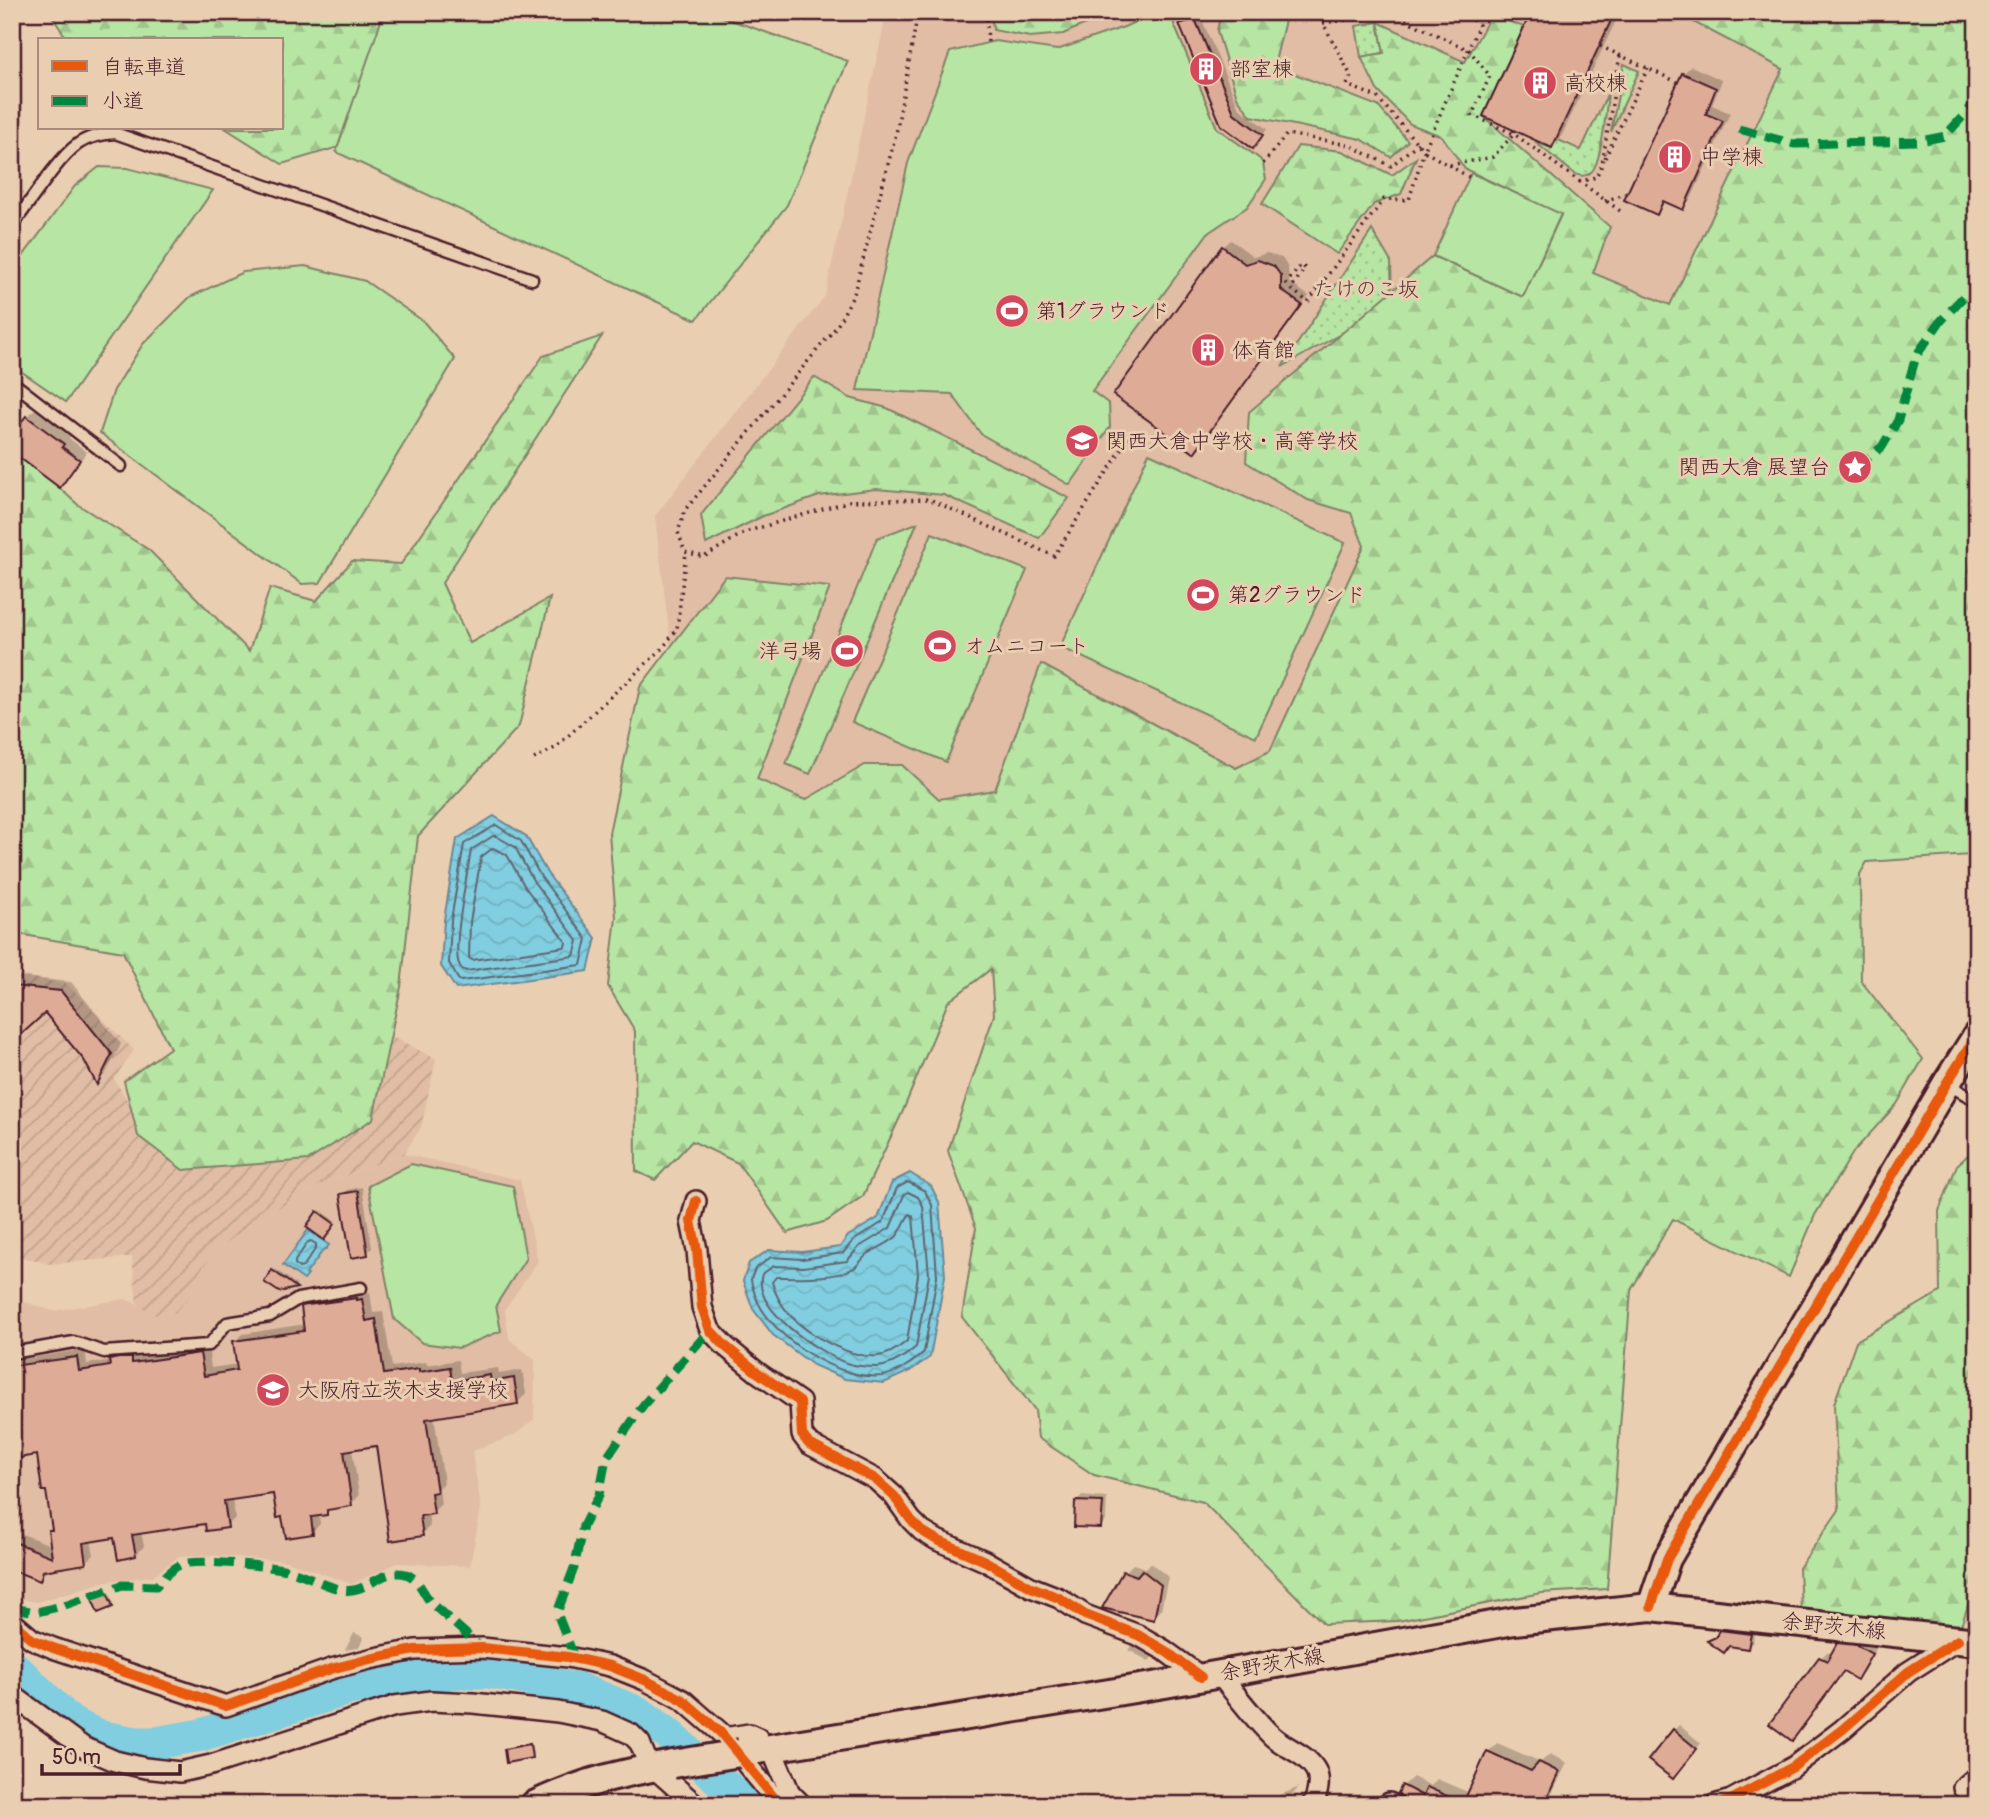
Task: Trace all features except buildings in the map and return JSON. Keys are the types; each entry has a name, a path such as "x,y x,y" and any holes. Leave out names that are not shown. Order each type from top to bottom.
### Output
{"main road":[{"path":"1651,1607 1667,1559 1977,1035"},
{"name":"余野茨木線","path":"534,1805 565,1790 602,1778 659,1767 740,1743 1210,1676 1514,1621 1651,1607 1967,1641"}],"street":[{"path":"696,1201 691,1221 697,1250 702,1307 710,1330 757,1372 800,1402 802,1435 809,1444 875,1479 894,1496 922,1531 937,1540 1059,1598 1085,1615 1138,1635 1210,1676 1273,1737 1303,1756 1317,1770 1316,1800 1312,1805"},
{"path":"12,1622 32,1639 53,1648 226,1706 331,1670 415,1650 482,1648 568,1657 610,1666 683,1700 721,1733 740,1743 780,1805"},
{"path":"1714,1805 1731,1800 1793,1767 1843,1729 1908,1672 1967,1641"},
{"path":"12,1695 83,1747 115,1761 180,1772 211,1765 395,1706 431,1701 558,1712 602,1721 631,1734 696,1805"},
{"path":"776,1760 790,1793 802,1805"}],"lane":[{"path":"12,226 76,145 95,136 115,133 532,279"},
{"path":"12,382 121,466"},
{"path":"1946,1084 1977,1101"},
{"path":"12,1353 74,1342 104,1352 209,1345 227,1323 270,1316 298,1299 361,1288"}],"path":[{"path":"534,759 555,748 662,649 677,629 686,552 678,533 685,510 837,326 854,293 896,134 918,12"},
{"path":"986,12 988,42"},
{"path":"1323,12 1324,23 1351,76 1347,85 1377,97 1424,150 1469,177"},
{"path":"1281,290 1301,265 1305,268 1291,289 1307,302 1384,200 1409,201 1424,150 1479,25 1470,18 1472,12"},
{"path":"1516,12 1529,18"},
{"path":"1324,23 1392,13 1469,50 1490,76 1472,115 1514,132 1623,213"},
{"path":"1600,46 1677,82"},
{"path":"1602,165 1620,55"},
{"path":"1579,182 1596,177 1648,68"},
{"path":"1448,165 1493,157 1514,132"},
{"path":"1263,164 1287,134 1349,145 1391,166 1418,143"},
{"path":"1605,201 1627,192"},
{"path":"686,552 704,558 745,532 850,501 929,499 1054,556 1135,428"}],"shaded area":[{"name":"関西大倉中学校・高等学校","path":"887,12 1751,12 1818,98 1678,366 1217,914 692,819 655,516 825,296"},
{"path":"12,974 67,984 134,1050 114,1079 145,1129 384,1032 436,1059 421,1127 404,1154 322,1184 268,1214 217,1249 198,1274 190,1296 175,1313 154,1315 137,1304 132,1257 50,1264 12,1255"},
{"name":"大阪府立茨木支援学校","path":"404,1154 520,1180 538,1261 505,1309 509,1339 535,1360 534,1419 515,1435 472,1451 481,1508 470,1566 397,1563 352,1584 287,1561 204,1555 178,1557 153,1576 107,1581 37,1602 12,1597 12,1298 53,1311 125,1299 154,1315 175,1313 190,1296 198,1274 217,1249 268,1214 322,1184"}],"green space":[{"path":"43,12 388,12 352,143 282,164 228,130 284,130 284,38 67,38 51,15"},
{"path":"384,12 708,12 848,61 787,205 696,320 336,152"},
{"path":"991,12 1113,12 1063,34 1030,37 993,30"},
{"name":"第1グラウンド","path":"1157,12 1169,12 1217,128 1260,159 1266,179 1247,207 1208,233 1092,391 1109,404 1110,427 1070,485 981,434 952,394 857,390 908,163 950,52 995,41 1057,50 1124,27"},
{"path":"1221,12 1287,12 1274,66 1378,106 1408,141 1391,157 1361,139 1251,116 1237,97 1217,31"},
{"path":"1683,12 1977,12 1977,886 1970,855 1867,862 1860,874 1861,981 1923,1059 1897,1104 1854,1151 1815,1215 1789,1277 1673,1219 1631,1290 1607,1589 1541,1593 1398,1621 1324,1624 1203,1502 1094,1475 1038,1438 1035,1410 962,1317 976,1228 948,1151 994,1015 991,969 948,1002 902,1113 863,1196 827,1221 787,1233 738,1163 692,1141 655,1180 636,1171 635,1031 608,986 616,917 609,833 640,687 725,576 830,587 757,779 805,800 865,765 902,765 939,799 995,790 1041,664 1236,768 1270,751 1364,546 1351,513 1308,500 1246,462 1249,412 1433,256 1523,297 1561,215 1465,169 1442,136 1410,124 1377,90 1361,57 1384,53 1378,22 1465,62 1491,15 1524,27 1483,116 1610,227 1593,273 1670,305 1783,69 1682,16"},
{"path":"1378,22 1384,53 1361,57 1356,26"},
{"path":"1624,64 1639,71 1611,132"},
{"path":"1608,93 1601,147 1595,167 1589,174 1575,174 1535,142 1551,148 1556,139 1581,150"},
{"path":"1298,146 1342,151 1392,175 1416,158 1401,194 1374,204 1337,254 1262,204"},
{"path":"99,167 127,168 213,190 66,402 12,365 12,271 75,186"},
{"path":"1471,173 1561,214 1523,297 1433,256"},
{"name":"たけのこ坂","path":"1372,230 1391,262 1392,305 1282,367"},
{"path":"305,266 365,281 423,321 455,359 320,583 302,584 100,433 114,390 143,344 190,297 243,272"},
{"path":"602,336 442,583 470,643 550,598 519,726 418,836 401,987 373,1119 309,1160 183,1170 138,1136 124,1081 170,1048 123,952 12,933 12,445 77,504 149,550 249,651 270,588 316,601 352,561 401,564 543,356"},
{"path":"814,377 850,398 887,408 1069,498 1039,538 944,495 876,489 819,496 763,516 706,544 701,515"},
{"name":"第2グラウンド","path":"1149,453 1345,543 1256,737 1060,647"},
{"name":"洋弓場","path":"917,523 810,774 786,764 877,538"},
{"name":"オムニコート","path":"932,533 1027,570 946,762 852,722"},
{"path":"1977,1147 1977,1579 1959,1632 1801,1610 1799,1568 1839,1510 1834,1404 1856,1341 1940,1292 1939,1211 1957,1165"},
{"path":"411,1164 513,1186 526,1258 496,1305 501,1331 459,1348 422,1343 394,1319 368,1186"}],"water":[{"path":"494,816 526,836 547,873 596,938 588,971 456,989 441,966 444,920 457,839"},
{"path":"910,1173 931,1186 939,1202 945,1276 930,1357 910,1371 884,1383 845,1379 813,1365 773,1335 753,1309 743,1281 749,1263 769,1250 802,1252 840,1247 848,1236 878,1218 892,1182"},
{"path":"308,1230 329,1245 304,1280 283,1265"}],"waterway":[{"path":"12,1665 71,1723 102,1737 137,1743 156,1743 201,1735 348,1689 406,1677 489,1672 579,1689 639,1713 667,1733 747,1805"}],"marked path":[{"path":"1739,129 1794,144 1920,141 1945,136 1977,101"},
{"path":"1855,467 1882,447 1898,420 1916,356 1939,323 1977,282"},
{"path":"575,1659 557,1613 574,1568 583,1526 599,1495 606,1459 644,1404 710,1330"},
{"path":"12,1608 37,1612 122,1585 156,1586 173,1569 187,1563 232,1563 278,1568 343,1590 358,1589 384,1576 399,1573 411,1576 432,1604 482,1648"}],"cycle path":[{"path":"1651,1607 1667,1559 1977,1035"},
{"path":"696,1201 691,1221 697,1250 702,1307 710,1330 757,1372 800,1402 802,1435 809,1444 875,1479 894,1496 922,1531 937,1540 1059,1598 1085,1615 1138,1635 1201,1677"},
{"path":"12,1622 32,1639 53,1648 226,1706 331,1669 415,1650 482,1648 568,1657 610,1666 683,1700 721,1733 780,1805"},
{"path":"1714,1805 1731,1800 1793,1767 1843,1729 1908,1672 1958,1640"}],"place":[{"name":"部室棟","path":"1206,69"},
{"name":"高校棟","path":"1540,83"},
{"name":"中学棟","path":"1675,157"},
{"name":"第1グラウンド","path":"1012,311"},
{"name":"体育館","path":"1208,350"},
{"name":"関西大倉中学校・高等学校","path":"1082,441"},
{"name":"関西大倉 展望台","path":"1855,467"},
{"name":"第2グラウンド","path":"1203,595"},
{"name":"オムニコート","path":"940,646"},
{"name":"洋弓場","path":"847,651"},
{"name":"大阪府立茨木支援学校","path":"273,1390"}]}
